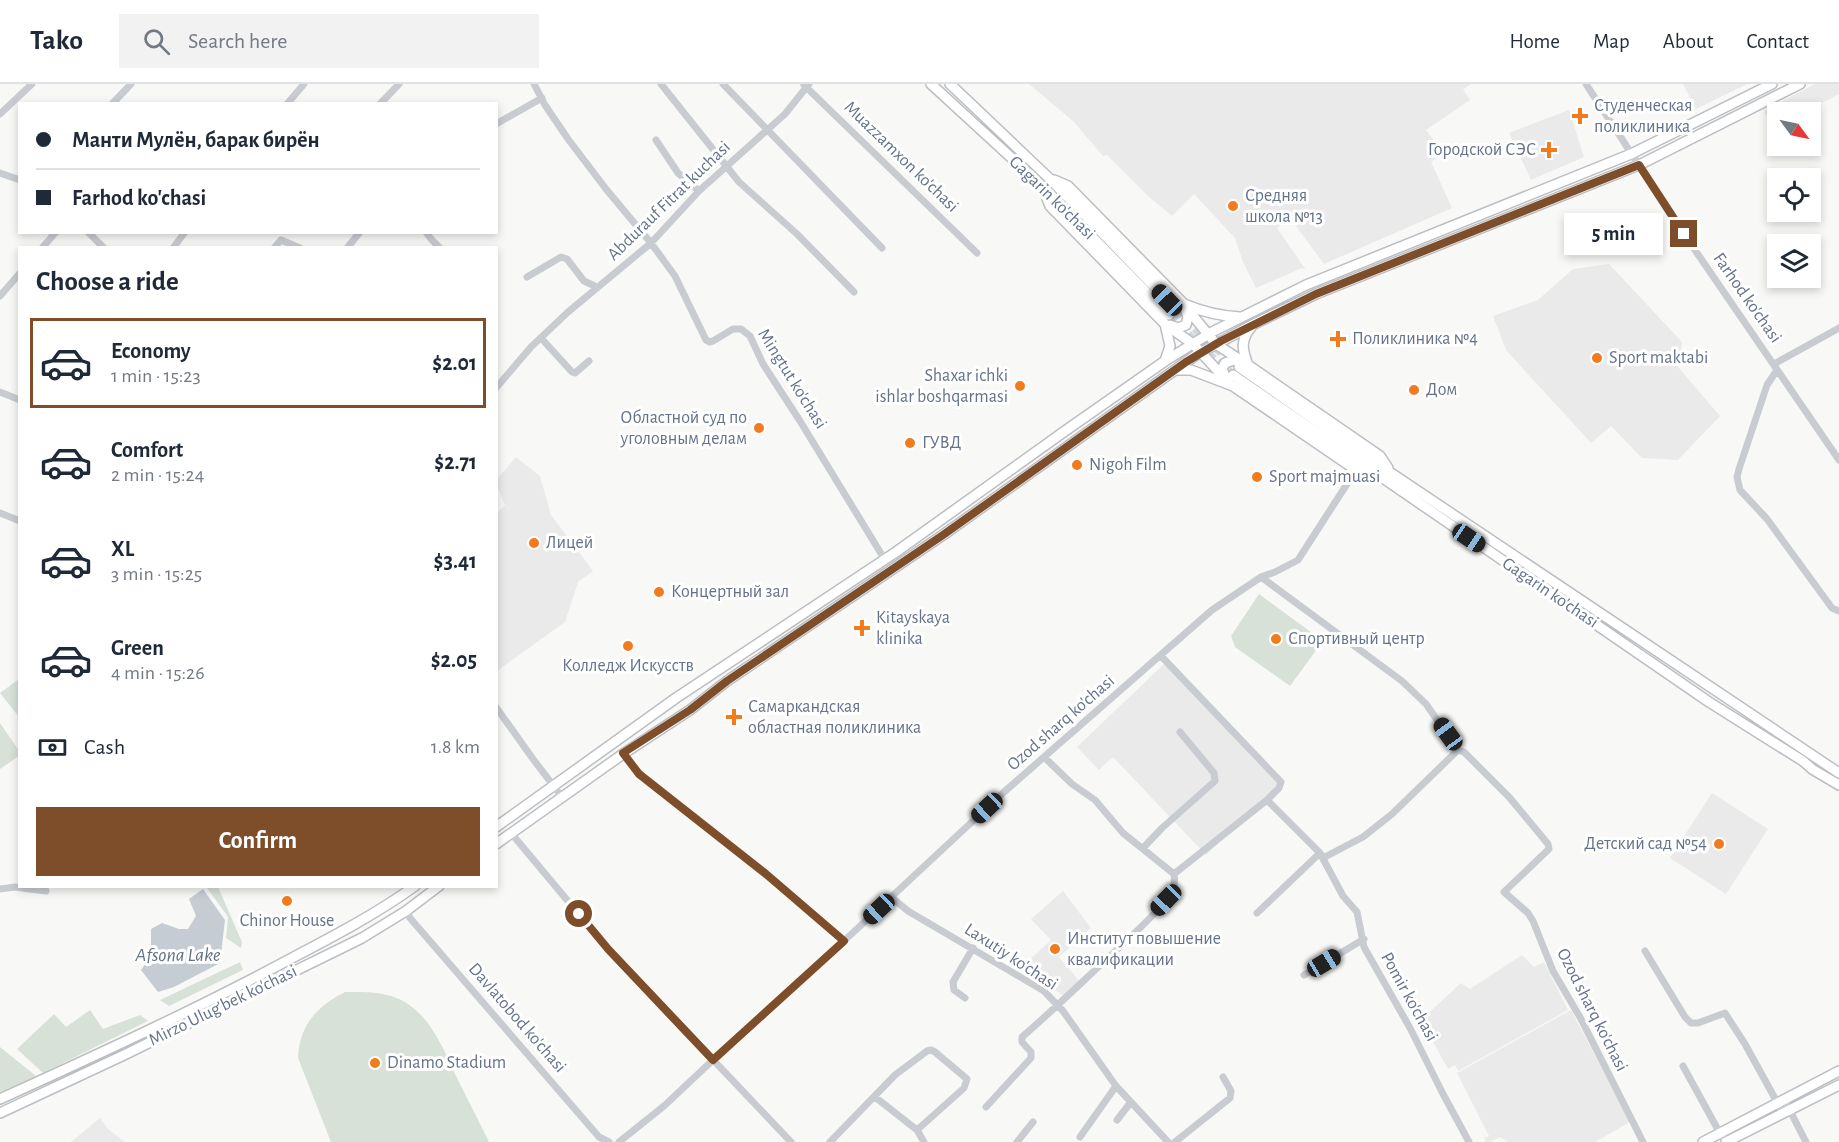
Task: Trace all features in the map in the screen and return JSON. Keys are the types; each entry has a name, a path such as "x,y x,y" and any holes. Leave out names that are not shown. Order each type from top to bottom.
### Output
{"main road":[{"name":"Gagarin ko'chasi","path":"931,84 1042,186 1174,313 1207,335 1240,369 1388,477 1708,702 1838,784"},
{"name":"Gagarin ko'chasi","path":"950,84 1049,178 1174,313"},
{"path":"498,826 676,698 885,560 1165,361 1207,335 1306,285 1631,154 1772,84"},
{"path":"498,843 623,753 690,710 727,681 952,529 1216,344 1325,290 1639,165 1800,84"},
{"path":"1174,313 1242,317"},
{"path":"1174,313 1193,344 1233,386 1356,470 1388,477"},
{"path":"1165,361 1170,346 1174,313"},
{"path":"1240,369 1245,334 1254,324"},
{"path":"1233,386 1222,369 1225,363 1234,360 1240,369"},
{"path":"1176,370 1191,370 1233,386"},
{"name":"Gagarin ko'chasi","path":"1388,477 1839,773"},
{"name":"Mirzo Ulug'bek ko'chasi","path":"0,1099 154,1029 261,975 387,906 412,888"},
{"name":"Mirzo Ulug'bek ko'chasi","path":"0,1113 362,938 406,911 436,888"},
{"path":"1723,1139 1780,1101 1839,1071"},
{"path":"1703,1142 1723,1139 1839,1084"}],"street":[{"path":"0,114 32,84"},
{"path":"114,102 131,84"},
{"path":"289,102 304,84"},
{"path":"382,102 399,84"},
{"name":"Mingtut ko'chasi","path":"534,84 545,105 584,161 675,276 706,340 710,342 734,329 741,329 750,336 763,364 885,560"},
{"path":"662,84 739,182 797,234 854,292"},
{"path":"723,84 882,248"},
{"name":"Farhod ko'chasi","path":"1587,84 1631,154 1839,460"},
{"name":"Abdurauf Fitrat kuchasi","path":"498,386 568,312 651,243 699,191 785,114 806,85"},
{"name":"Muazzamxon ko'chasi","path":"806,85 977,253"},
{"path":"498,123 543,98"},
{"path":"656,140 678,173 699,191"},
{"path":"0,173 18,179"},
{"path":"44,246 54,234"},
{"path":"90,234 102,246"},
{"path":"349,246 358,234"},
{"path":"427,234 438,246"},
{"path":"276,246 281,240 295,246"},
{"path":"527,277 561,257 567,259 584,281 597,287"},
{"path":"0,296 18,275"},
{"path":"1839,328 1776,367 1767,385 1737,477 1740,490 1767,519 1832,608 1839,611"},
{"path":"541,338 572,372 575,373 589,362"},
{"path":"0,392 18,399"},
{"name":"Ozod sharq ko'chasi","path":"620,1142 664,1106 1004,792 1212,610 1261,577 1298,560 1356,470"},
{"path":"0,513 18,520"},
{"name":"Ozod sharq ko'chasi","path":"1261,577 1402,681 1426,704 1458,750 1464,752 1509,797 1548,844 1549,849 1504,892 1528,913 1533,921 1553,971 1581,1018 1643,1142"},
{"path":"1161,656 1280,780 1279,788 1267,800 1174,874"},
{"path":"498,710 562,797"},
{"path":"1143,848 1215,781 1214,773 1180,732"},
{"path":"1257,914 1322,856 1363,837 1392,814 1458,750"},
{"path":"623,753 639,774 766,874 844,941"},
{"path":"986,1107 1031,1058 1031,1052 1022,1042 1022,1037 1133,934 1166,900 1175,882 1174,874 1123,833 1095,800 1072,784 1044,757"},
{"name":"Pomir ko'chasi","path":"1267,800 1322,856 1343,896 1357,912 1364,947 1410,1028 1469,1142"},
{"path":"511,833 608,949 790,1142"},
{"path":"0,889 18,887"},
{"path":"23,888 46,891"},
{"name":"Laxutiy ko'chasi","path":"891,897 908,911 1044,991 1058,1006 1116,1086 1168,1142"},
{"name":"Davlatobod ko'chasi","path":"406,911 599,1137 609,1142"},
{"path":"1304,975 1364,939"},
{"path":"965,998 954,990 953,982 973,948"},
{"path":"1645,951 1685,1017 1691,1023 1698,1023 1725,1013 1806,1142"},
{"path":"830,1142 896,1075 931,1050 967,1079 964,1088 917,1130"},
{"path":"1683,1066 1723,1139"},
{"path":"1175,1142 1230,1098 1231,1091 1223,1077"},
{"path":"1080,1137 1116,1086"},
{"path":"875,1097 917,1130 924,1142"},
{"path":"1118,1120 1131,1102"},
{"path":"1017,1142 1033,1122"}],"shaded area":[{"path":"1029,84 1471,84 1463,89 1470,100 1426,130 1443,153 1431,162 1452,208 1324,264 1290,218 1277,228 1306,270 1302,268 1256,288 1243,262 1235,238 1194,194 1172,216 1148,196 1107,155 1103,156 1073,121"},
{"path":"1683,84 1747,84 1696,109"},
{"path":"1815,84 1839,84 1839,94 1821,104 1781,102"},
{"name":"Городской СЭС","path":"1569,110 1584,157 1531,180 1509,133"},
{"name":"Sport maktabi","path":"1609,264 1682,342 1678,367 1720,416 1678,460 1642,458 1611,426 1591,443 1506,350 1493,316 1538,300 1573,269"},
{"name":"Лицей","path":"516,457 540,476 551,515 593,571 578,582 565,622 498,670 498,512 505,505 498,488 498,478"},
{"name":"Спортивный центр","path":"1259,594 1323,641 1290,686 1235,647 1231,636"},
{"path":"1165,663 1281,784 1206,855 1113,757 1099,770 1077,747"},
{"path":"18,680 18,716 0,693"},
{"path":"0,723 18,749 18,757 0,769"},
{"name":"Детский сад №54","path":"1712,793 1768,829 1726,894 1670,858"},
{"path":"207,888 218,888 242,942 241,948 226,938 228,917"},
{"name":"Институт повышение квалификации","path":"1063,891 1091,928 1059,957 1081,983 1065,997 1022,967 1051,940 1031,919"},
{"path":"1522,955 1534,967 1544,962 1568,1010 1458,1071 1455,1065 1448,1069 1421,1020 1461,983 1470,989"},
{"path":"240,962 243,970 169,1006 160,1000"},
{"name":"Dinamo Stadium","path":"345,992 391,996 404,1001 425,1019 440,1042 489,1142 331,1142 298,1058 299,1047 311,1018 326,1004"},
{"path":"90,1010 103,1029 140,1015 148,1021 43,1073 17,1049 54,1014 66,1027"},
{"path":"1571,1010 1630,1122 1595,1142 1508,1142 1500,1137 1486,1142 1484,1138 1489,1136 1457,1073"},
{"path":"0,1047 36,1076 0,1093"},
{"path":"100,1118 108,1129 125,1142 71,1142"}],"water":[{"name":"Afsona Lake","path":"203,889 225,920 220,963 174,987 158,992 141,970 151,956 151,929 162,923 179,929 188,929 196,916 189,899"}],"tunnel":[{"path":"1176,309 1210,343 1237,365"},
{"path":"1169,315 1205,352 1233,375"}],"place":[{"name":"Студенческая поликлиника","path":"1580,116"},
{"name":"Городской СЭС","path":"1549,150"},
{"name":"Средняя школа №13","path":"1233,206"},
{"name":"Поликлиника №4","path":"1338,339"},
{"name":"Sport maktabi","path":"1597,358"},
{"name":"Shaxar ichki ishlar boshqarmasi","path":"1020,386"},
{"name":"Дом","path":"1414,390"},
{"name":"Областной суд по уголовным делам","path":"759,428"},
{"name":"ГУВД","path":"910,443"},
{"name":"Nigoh Film","path":"1077,465"},
{"name":"Sport majmuasi","path":"1257,477"},
{"name":"Лицей","path":"534,543"},
{"name":"Концертный зал","path":"659,592"},
{"name":"Kitayskaya klinika","path":"862,628"},
{"name":"Спортивный центр","path":"1276,639"},
{"name":"Колледж Искусств","path":"628,646"},
{"name":"Самаркандская областная поликлиника","path":"734,717"},
{"name":"Детский сад №54","path":"1719,844"},
{"name":"Chinor House","path":"287,901"},
{"name":"Институт повышение квалификации","path":"1055,949"},
{"name":"Dinamo Stadium","path":"375,1063"}],"route":[{"path":"579,914 608,949 713,1060 844,941 766,874 639,774 623,753 690,710 727,681 943,535 1196,355 1254,324 1329,288 1639,165 1684,234"}]}
